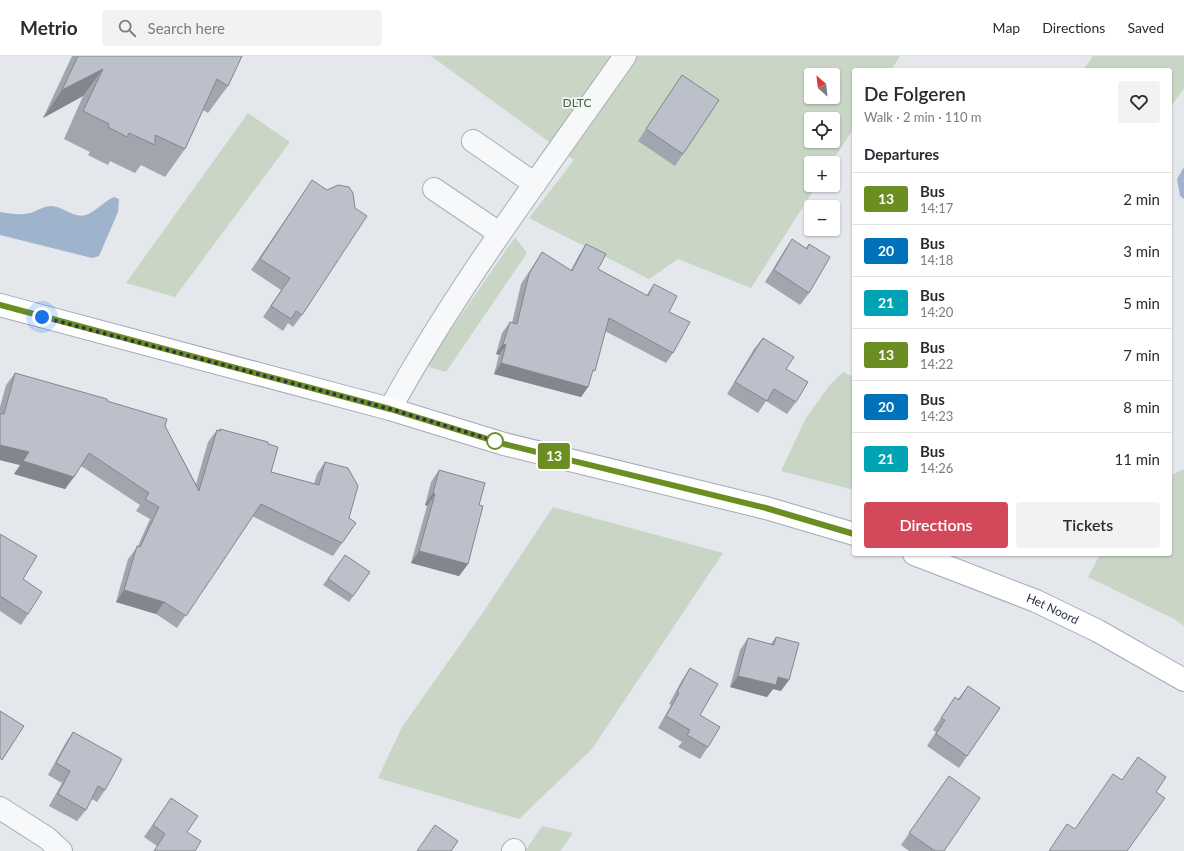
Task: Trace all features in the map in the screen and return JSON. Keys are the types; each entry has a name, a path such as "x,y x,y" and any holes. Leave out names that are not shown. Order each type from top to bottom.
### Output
{"main road":[{"path":"0,305 390,409 504,444 766,508 852,533"},
{"name":"Het Noord","path":"919,556 1036,601 1098,631 1184,680"}],"street":[{"path":"390,409 406,379 499,233 625,56"},
{"path":"473,141 535,184"},
{"path":"434,189 499,233"},
{"path":"0,808 47,838 61,851"}],"green space":[{"name":"DLTC","path":"431,56 900,56 892,68 852,68 852,131 836,156 804,156 804,192 813,192 807,200 804,200 804,205 751,288 678,259 649,279 529,218 574,160"},
{"path":"1093,56 1184,56 1184,88 1172,105 1172,68 1084,68"},
{"path":"248,113 290,142 175,297 126,283"},
{"path":"515,237 527,253 446,372 426,366"},
{"path":"843,372 852,376 852,489 781,471 806,418 829,386"},
{"path":"1184,469 1184,626 1174,619 1088,577 1099,556 1172,556 1172,475"},
{"path":"553,507 723,553 592,749 519,819 378,778 402,727 486,608"},
{"path":"542,826 573,833 560,851 525,851"}],"water":[{"path":"1184,167 1184,199 1180,196 1177,179"},
{"path":"114,197 119,199 118,212 99,256 92,258 0,235 0,212 26,214 51,206 82,216 97,209"}],"building":[{"path":"78,56 242,56 228,86 217,79 185,149 155,135 155,145 129,133 127,137 108,127 109,124 83,111 103,69 62,90"},
{"path":"682,75 719,100 683,154 646,129"},
{"path":"312,180 327,190 338,185 349,187 353,193 355,208 367,216 302,315 296,311 291,319 271,306 290,278 260,259"},
{"path":"792,239 807,249 809,244 830,257 809,293 774,270"},
{"path":"586,244 606,254 598,269 648,296 654,284 677,296 669,312 690,322 673,353 609,318 595,371 593,370 588,387 501,363 506,345 503,344 510,322 517,324 529,274 542,252 572,271"},
{"path":"763,338 794,357 786,369 808,382 796,402 774,389 767,401 735,382"},
{"path":"15,373 107,399 107,401 167,419 165,426 199,491 217,430 220,431 220,429 268,442 268,444 278,447 271,472 319,485 325,462 348,468 358,486 349,518 356,523 342,543 261,504 186,616 164,602 124,590 137,546 140,547 159,507 145,499 149,493 89,453 74,477 23,461 29,452 0,445 0,414 4,414"},
{"path":"439,470 485,483 479,505 483,506 468,564 419,551 435,494 433,493"},
{"path":"0,534 37,556 23,579 42,592 28,614 0,596"},
{"path":"345,555 370,572 353,596 328,579"},
{"path":"776,637 799,643 789,680 778,677 776,685 738,676 748,638 774,645"},
{"path":"690,668 718,684 700,715 720,727 708,747 687,735 690,730 666,716 679,693 677,692"},
{"path":"968,686 1000,708 967,756 936,734 945,720 941,718 955,697 959,700"},
{"path":"0,711 24,726 2,760 0,758"},
{"path":"73,732 122,759 105,790 98,786 86,810 58,794 70,771 56,763"},
{"path":"1138,757 1166,777 1156,792 1165,798 1127,851 1049,851 1067,824 1075,829 1113,774 1122,780"},
{"path":"949,776 980,798 944,851 935,851 909,833"},
{"path":"171,798 198,816 187,832 201,841 195,851 154,851 165,834 153,825"},
{"path":"435,825 458,841 451,851 417,851"}],"bus line":[{"name":"13","path":"0,305 230,368 390,409 504,444 766,508 852,533"}],"route":[{"path":"42,317 230,368 390,409 495,441"}]}
